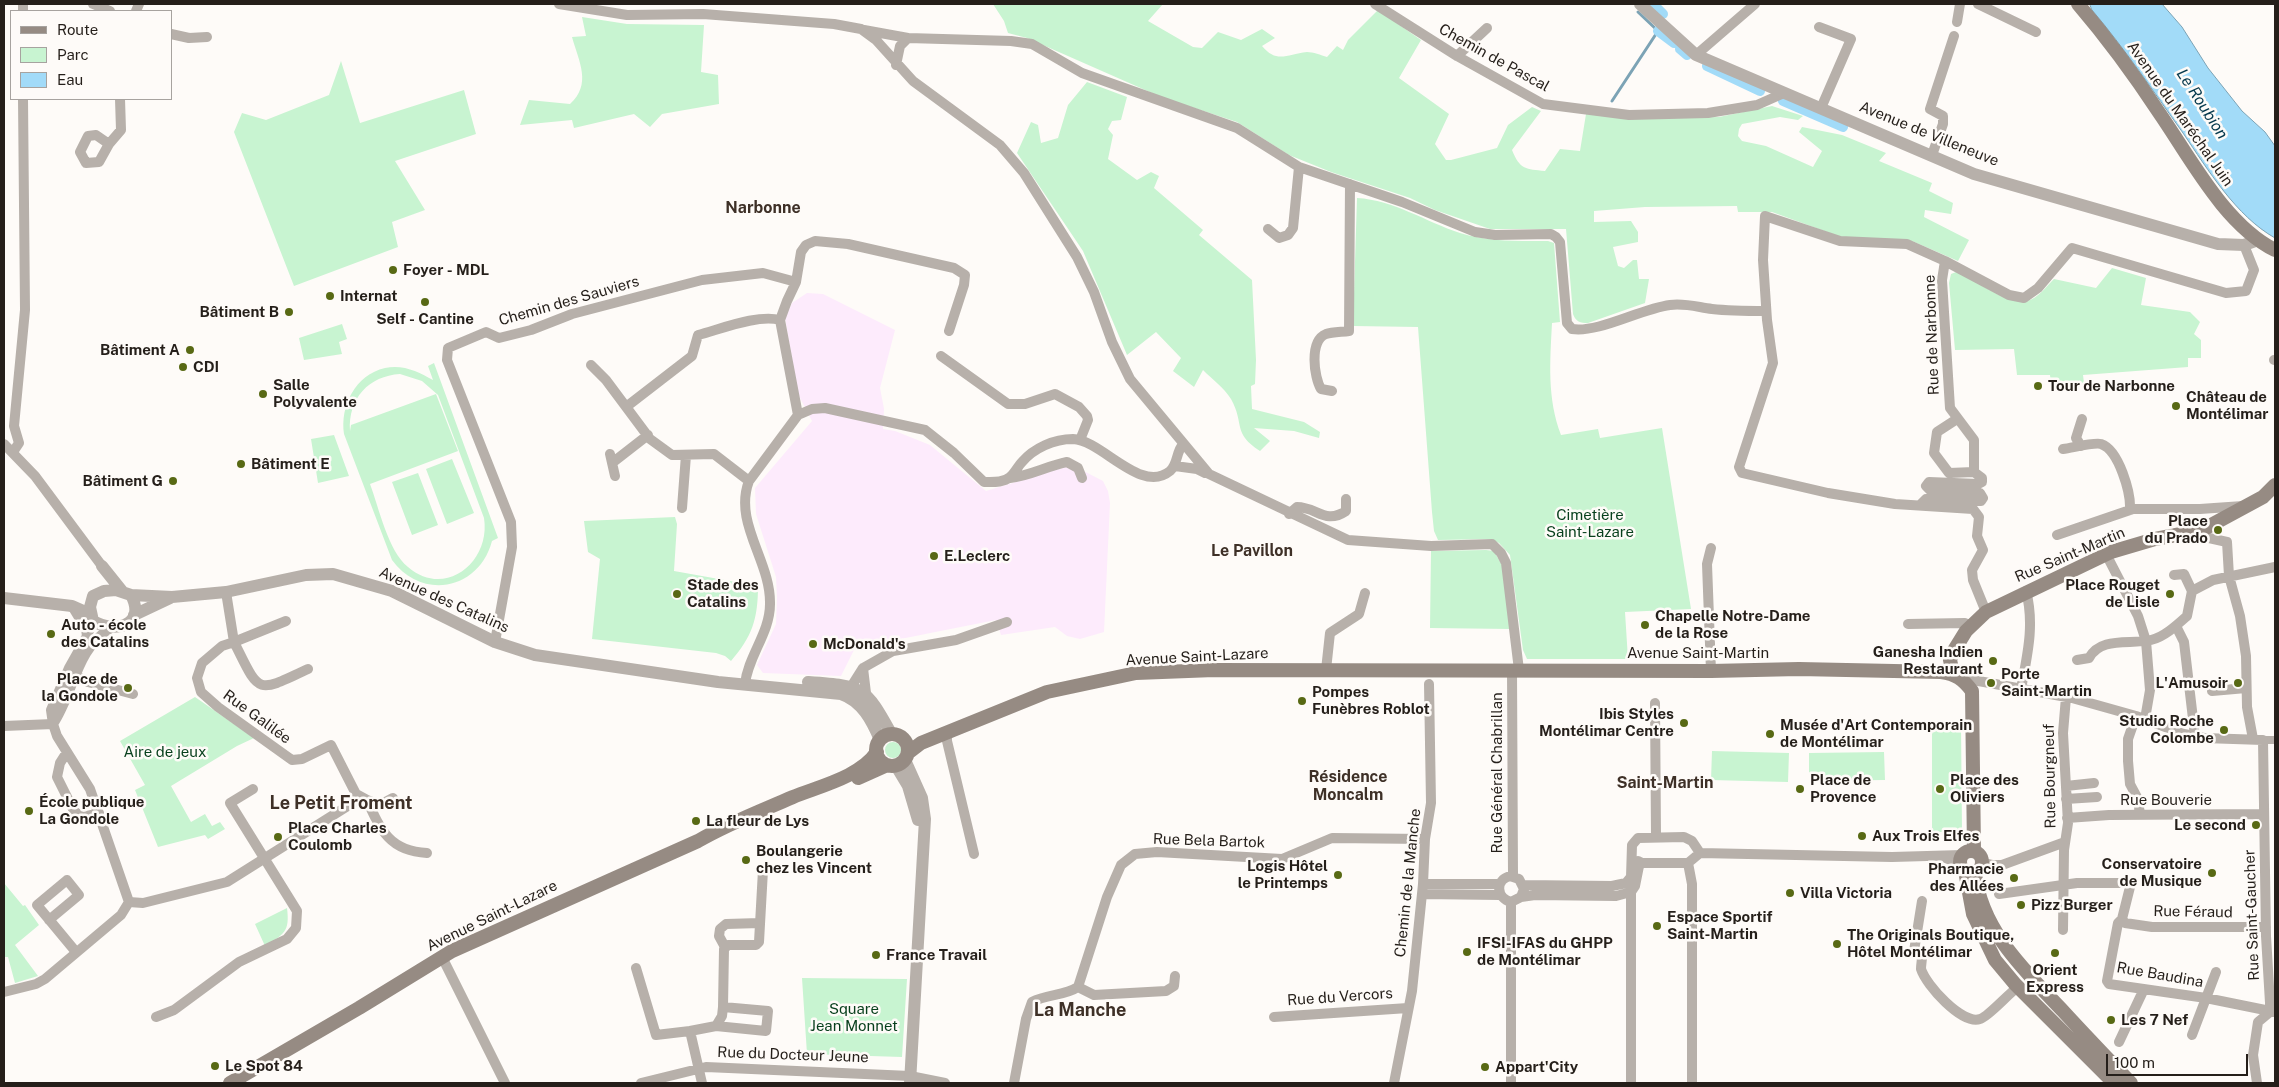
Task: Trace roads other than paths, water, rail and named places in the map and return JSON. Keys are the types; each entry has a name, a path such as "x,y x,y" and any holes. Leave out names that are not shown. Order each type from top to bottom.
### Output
{"main road":[{"name":"Avenue du Maréchal Juin","path":"2078,4 2114,47 2200,174 2227,210 2258,240 2275,250"},
{"name":"Rue Saint-Martin","path":"1954,652 1970,626 1986,612 2026,591 2106,554 2155,538 2202,530 2263,497 2275,485"},
{"path":"1929,672 1954,652"},
{"path":"1954,652 1950,660 1953,673 1965,682 1972,691 1969,861 1973,914 1989,950 2018,987 2114,1083"},
{"name":"Avenue Saint-Martin","path":"1429,677 1515,670 1710,671 1799,669 1953,673"},
{"name":"Avenue Saint-Lazare","path":"698,841 725,834 843,785 899,761 921,743 1047,692 1136,673 1214,670 1326,670 1429,677"},
{"name":"Avenue Saint-Lazare","path":"230,1083 340,1019 442,956 479,937 698,841 722,827 839,778 865,765 888,741 926,733 947,734"},
{"path":"888,741 906,742 899,761 881,762 888,741"},
{"path":"1969,861 1983,907 2000,939 2032,979 2131,1083"}],"street":[{"path":"93,4 108,10"},
{"path":"559,4 581,6 627,15 702,14 834,24 908,38 1011,41 1032,44 1082,72 1237,128 1299,167 1402,202 1475,232 1495,235 1551,234 1560,242 1567,323 1572,329 1586,329 1668,305 1685,304 1713,309 1766,311"},
{"name":"Chemin de Pascal","path":"1375,4 1457,56 1543,104 1620,114 1708,114 1758,105 1784,93"},
{"name":"Avenue de Villeneuve","path":"1640,4 1696,55 1974,174 2218,244 2244,245 2258,240"},
{"path":"1696,55 1755,4"},
{"path":"1957,22 1960,4"},
{"path":"1978,4 2036,32"},
{"path":"1819,27 1851,39 1821,108"},
{"path":"1457,56 1487,28"},
{"path":"861,29 876,40 896,65 913,81 1000,145 1024,173 1077,257 1094,292 1112,342 1130,379 1209,474"},
{"path":"172,34 189,38 207,36"},
{"path":"1932,155 1943,124 1943,116 1930,109 1954,36"},
{"path":"896,65 900,46 908,38"},
{"path":"13,452 19,443 14,426 25,310 23,100"},
{"path":"108,144 121,130 120,100"},
{"path":"1268,229 1279,238 1288,235 1293,228 1299,167"},
{"path":"1332,391 1321,389 1317,382 1315,352 1318,341 1325,334 1349,331 1350,184"},
{"path":"1986,612 1973,580 1973,566 1983,550 1978,536 1979,517 1973,510 1895,504 1828,493 1742,473 1739,467 1741,459 1773,363 1766,311 1763,260 1765,216 1840,241 1907,244 1945,261 2009,295 2024,298 2038,288 2072,248 2226,293 2246,291 2254,270 2244,245"},
{"path":"798,415 780,320 796,282 801,252 806,245 815,241 848,244 954,268 965,275 964,285 949,331"},
{"name":"Rue de Narbonne","path":"1921,505 1926,499 1981,501 1983,498 1980,493 1931,491 1926,486 1929,482 1978,484 1982,482 1982,478 1974,472 1974,440 1950,408 1942,280 1945,261"},
{"name":"Chemin des Sauviers","path":"495,642 512,547 511,522 447,360 448,348 486,332 499,338 531,330 572,314 702,280 763,273 796,282"},
{"path":"626,407 692,356 698,334 759,320 771,318 780,320"},
{"path":"941,356 1008,404 1025,404 1055,394 1070,401 1087,416 1088,420 1080,440"},
{"path":"590,365 606,380 648,435 672,455 714,454 749,481"},
{"path":"745,681 764,632 771,605 764,568 746,517 744,500 749,481 798,415 812,409 824,408 925,430 954,453 984,482 996,483 1067,462 1078,468 1082,478"},
{"path":"1957,419 1937,432 1934,453 1949,473 1974,472"},
{"path":"2081,446 2076,438 2082,419"},
{"path":"4,437 14,426"},
{"path":"615,476 611,459 648,435"},
{"path":"1010,478 1032,451 1044,445 1072,439 1080,440 1097,448 1129,469 1146,477 1168,472 1175,466 1183,444"},
{"path":"2063,449 2100,443 2111,449 2118,462 2130,501 2130,510"},
{"path":"4,444 34,476 102,566 127,593 135,605 134,615 126,624 111,628 95,641 74,675 52,724"},
{"path":"682,508 686,455"},
{"path":"1175,466 1197,469 1209,474 1289,514 1297,507 1307,507 1322,516 1337,517 1346,511 1346,499"},
{"path":"2057,534 2130,510 2246,507"},
{"name":"Rue Général Chabrillan","path":"1289,514 1348,540 1431,546 1492,544 1501,553 1506,563 1515,670 1513,876"},
{"name":"Rue Saint-Gaucher","path":"2188,532 2227,542 2229,576 2240,616 2246,656 2246,688 2258,739 2264,814 2266,927 2271,941 2273,1012"},
{"path":"1710,671 1707,564 1711,548"},
{"path":"2106,554 2138,616 2146,641 2150,690 2140,717 2128,739 2130,784 2138,799 2140,815"},
{"path":"4,992 36,984 45,979 122,915 129,902 90,789 57,736 52,724 51,710 69,668 87,636 102,566"},
{"path":"2192,591 2213,580 2275,568"},
{"name":"Avenue des Catalins","path":"127,593 172,597 226,592 306,575 333,574 392,591 495,642 535,655 674,674 745,681 862,698"},
{"path":"2077,660 2089,658 2093,650 2102,645 2152,640 2176,626 2187,616 2192,591 2184,574 2174,575"},
{"path":"2021,689 2030,645 2031,610 2026,591"},
{"path":"226,592 234,642 255,683 266,686 275,684 308,669"},
{"path":"72,606 96,596 127,593"},
{"path":"1326,670 1330,633 1359,614 1365,593"},
{"name":"Avenue des Catalins","path":"134,615 172,597"},
{"path":"4,598 72,606 111,628"},
{"path":"72,606 86,629 87,636"},
{"name":"Rue Galilée","path":"286,622 222,646 202,663 197,678 201,692 218,707 292,760 302,759 331,745 356,794 367,800 379,826 399,847 411,852 427,853"},
{"path":"888,741 874,725 862,698 851,686 863,668 899,649 956,640 1007,622"},
{"path":"1908,624 1965,623 1970,626"},
{"path":"2176,626 2184,642 2195,736"},
{"path":"862,698 863,668"},
{"path":"74,675 88,682 133,694"},
{"name":"Chemin de la Manche","path":"1394,1083 1412,991 1425,838 1431,803 1429,677"},
{"path":"1965,682 1973,680 2066,697 2140,717 2184,734 2275,740"},
{"name":"Avenue des Catalins","path":"745,681 851,686"},
{"path":"2212,691 2246,688"},
{"name":"Rue Bourgneuf","path":"2063,930 2063,885 2068,818 2063,733 2066,697"},
{"path":"1655,703 1656,836"},
{"path":"4,726 52,724"},
{"path":"947,734 947,742 974,854"},
{"path":"67,752 60,763 56,777 74,811 82,817 99,813"},
{"path":"899,761 924,839 910,1080"},
{"path":"2066,786 2094,783"},
{"path":"156,1017 174,1010 239,962 287,939 296,928 297,911 230,803 253,789"},
{"path":"2066,799 2097,797"},
{"path":"129,902 143,903 227,882 354,802 367,800 380,805 393,798"},
{"name":"Rue Bouverie","path":"2068,818 2140,815 2264,814"},
{"path":"1523,885 1612,886 1626,883 1630,877 1632,845 1638,838 1656,836 1689,839 1700,853"},
{"name":"Rue Bela Bartok","path":"1078,987 1107,898 1121,865 1135,854 1157,852 1282,858 1332,838 1425,838"},
{"path":"1632,856 1642,863 1688,863 1700,853 1940,856 1992,865 2002,864 2065,842"},
{"path":"1631,1083 1631,892 1635,886 1639,866 1642,863"},
{"path":"1688,863 1692,884 1692,1083"},
{"path":"725,947 728,945 756,945 758,942 763,870"},
{"path":"1500,890 1506,878 1513,876 1519,879 1523,885 1521,897"},
{"path":"1999,894 2063,885 2130,883 2122,919"},
{"path":"1422,889 1500,890"},
{"path":"1500,890 1504,899 1511,902 1521,897 1544,894 1616,896 1631,892"},
{"path":"1922,901 1914,951 1922,957 1921,969 1927,980 1952,1010 1970,1020 1981,1019 2018,987"},
{"path":"1511,902 1511,1083"},
{"name":"Rue Féraud","path":"2122,919 2125,923 2152,927 2266,927"},
{"name":"Rue Baudina","path":"2122,919 2118,923 2107,981 2109,984 2206,998 2273,1012"},
{"path":"49,920 76,952"},
{"path":"716,1026 722,1016 723,1007 725,947 719,936 720,929 726,924 760,923"},
{"path":"442,956 505,1083"},
{"path":"636,968 656,1035 716,1026 766,1031 768,1011 723,1007"},
{"path":"2192,1035 2216,972"},
{"path":"1014,1083 1026,1019 1032,1002 1069,993 1078,987 1094,995 1166,991 1174,986 1174,976"},
{"path":"2119,1042 2144,990"},
{"name":"Rue du Vercors","path":"1274,1018 1408,1008"},
{"path":"2257,1083 2253,1055 2258,1022 2273,1012"},
{"path":"690,1031 702,1083"},
{"name":"Rue du Docteur Jeune","path":"641,1083 699,1067 770,1068 945,1083"}],"water":[{"name":"Le Roubion","path":"2090,4 2162,4 2182,27 2208,68 2242,111 2265,132 2275,146 2275,238 2261,229 2235,205 2213,177 2139,70 2092,10"}],"waterway":[{"path":"1653,4 1663,14"},
{"path":"1612,101 1658,31 1638,12"},
{"path":"1658,31 1674,43"},
{"path":"1680,49 1687,55"},
{"path":"1707,66 1760,91"},
{"path":"1783,101 1843,127"}],"place":[{"name":"Foyer - MDL","path":"393,270"},
{"name":"Internat","path":"330,296"},
{"name":"Self - Cantine","path":"425,302"},
{"name":"Bâtiment B","path":"289,312"},
{"name":"Bâtiment A","path":"190,350"},
{"name":"CDI","path":"183,367"},
{"name":"Tour de Narbonne","path":"2038,386"},
{"name":"Salle Polyvalente","path":"263,394"},
{"name":"Château de Montélimar","path":"2176,406"},
{"name":"Bâtiment E","path":"241,464"},
{"name":"Bâtiment G","path":"173,481"},
{"name":"Place du Prado","path":"2218,530"},
{"name":"E.Leclerc","path":"934,556"},
{"name":"Stade des Catalins","path":"677,594"},
{"name":"Place Rouget de Lisle","path":"2170,594"},
{"name":"Chapelle Notre-Dame de la Rose","path":"1645,625"},
{"name":"Auto - école des Catalins","path":"51,634"},
{"name":"McDonald's","path":"813,644"},
{"name":"Ganesha Indien Restaurant","path":"1993,661"},
{"name":"Porte Saint-Martin","path":"1991,683"},
{"name":"L'Amusoir","path":"2238,683"},
{"name":"Place de la Gondole","path":"128,688"},
{"name":"Pompes Funèbres Roblot","path":"1302,701"},
{"name":"Ibis Styles Montélimar Centre","path":"1684,723"},
{"name":"Studio Roche Colombe","path":"2224,730"},
{"name":"Musée d'Art Contemporain de Montélimar","path":"1770,734"},
{"name":"Place de Provence","path":"1800,789"},
{"name":"Place des Oliviers","path":"1940,789"},
{"name":"École publique La Gondole","path":"29,811"},
{"name":"La fleur de Lys","path":"696,821"},
{"name":"Le second","path":"2256,825"},
{"name":"Aux Trois Elfes","path":"1862,836"},
{"name":"Place Charles Coulomb","path":"278,837"},
{"name":"Boulangerie chez les Vincent","path":"746,860"},
{"name":"Conservatoire de Musique","path":"2212,873"},
{"name":"Logis Hôtel le Printemps","path":"1338,875"},
{"name":"Pharmacie des Allées","path":"2014,878"},
{"name":"Villa Victoria","path":"1790,893"},
{"name":"Pizz Burger","path":"2021,905"},
{"name":"Espace Sportif Saint-Martin","path":"1657,926"},
{"name":"The Originals Boutique, Hôtel Montélimar","path":"1837,944"},
{"name":"IFSI-IFAS du GHPP de Montélimar","path":"1467,952"},
{"name":"Orient Express","path":"2055,953"},
{"name":"France Travail","path":"876,955"},
{"name":"Les 7 Nef","path":"2111,1020"},
{"name":"Le Spot 84","path":"215,1066"},
{"name":"Appart'City","path":"1485,1067"}],"district":[{"name":"Narbonne","path":"763,208"},
{"name":"Le Pavillon","path":"1252,551"},
{"name":"Saint-Martin","path":"1665,783"},
{"name":"Résidence Moncalm","path":"1348,786"},
{"name":"Le Petit Froment","path":"341,803"},
{"name":"La Manche","path":"1080,1010"}],"park label":[{"name":"Cimetière Saint-Lazare","path":"1590,524"},
{"name":"Aire de jeux","path":"165,752"},
{"name":"Square Jean Monnet","path":"854,1018"}]}
